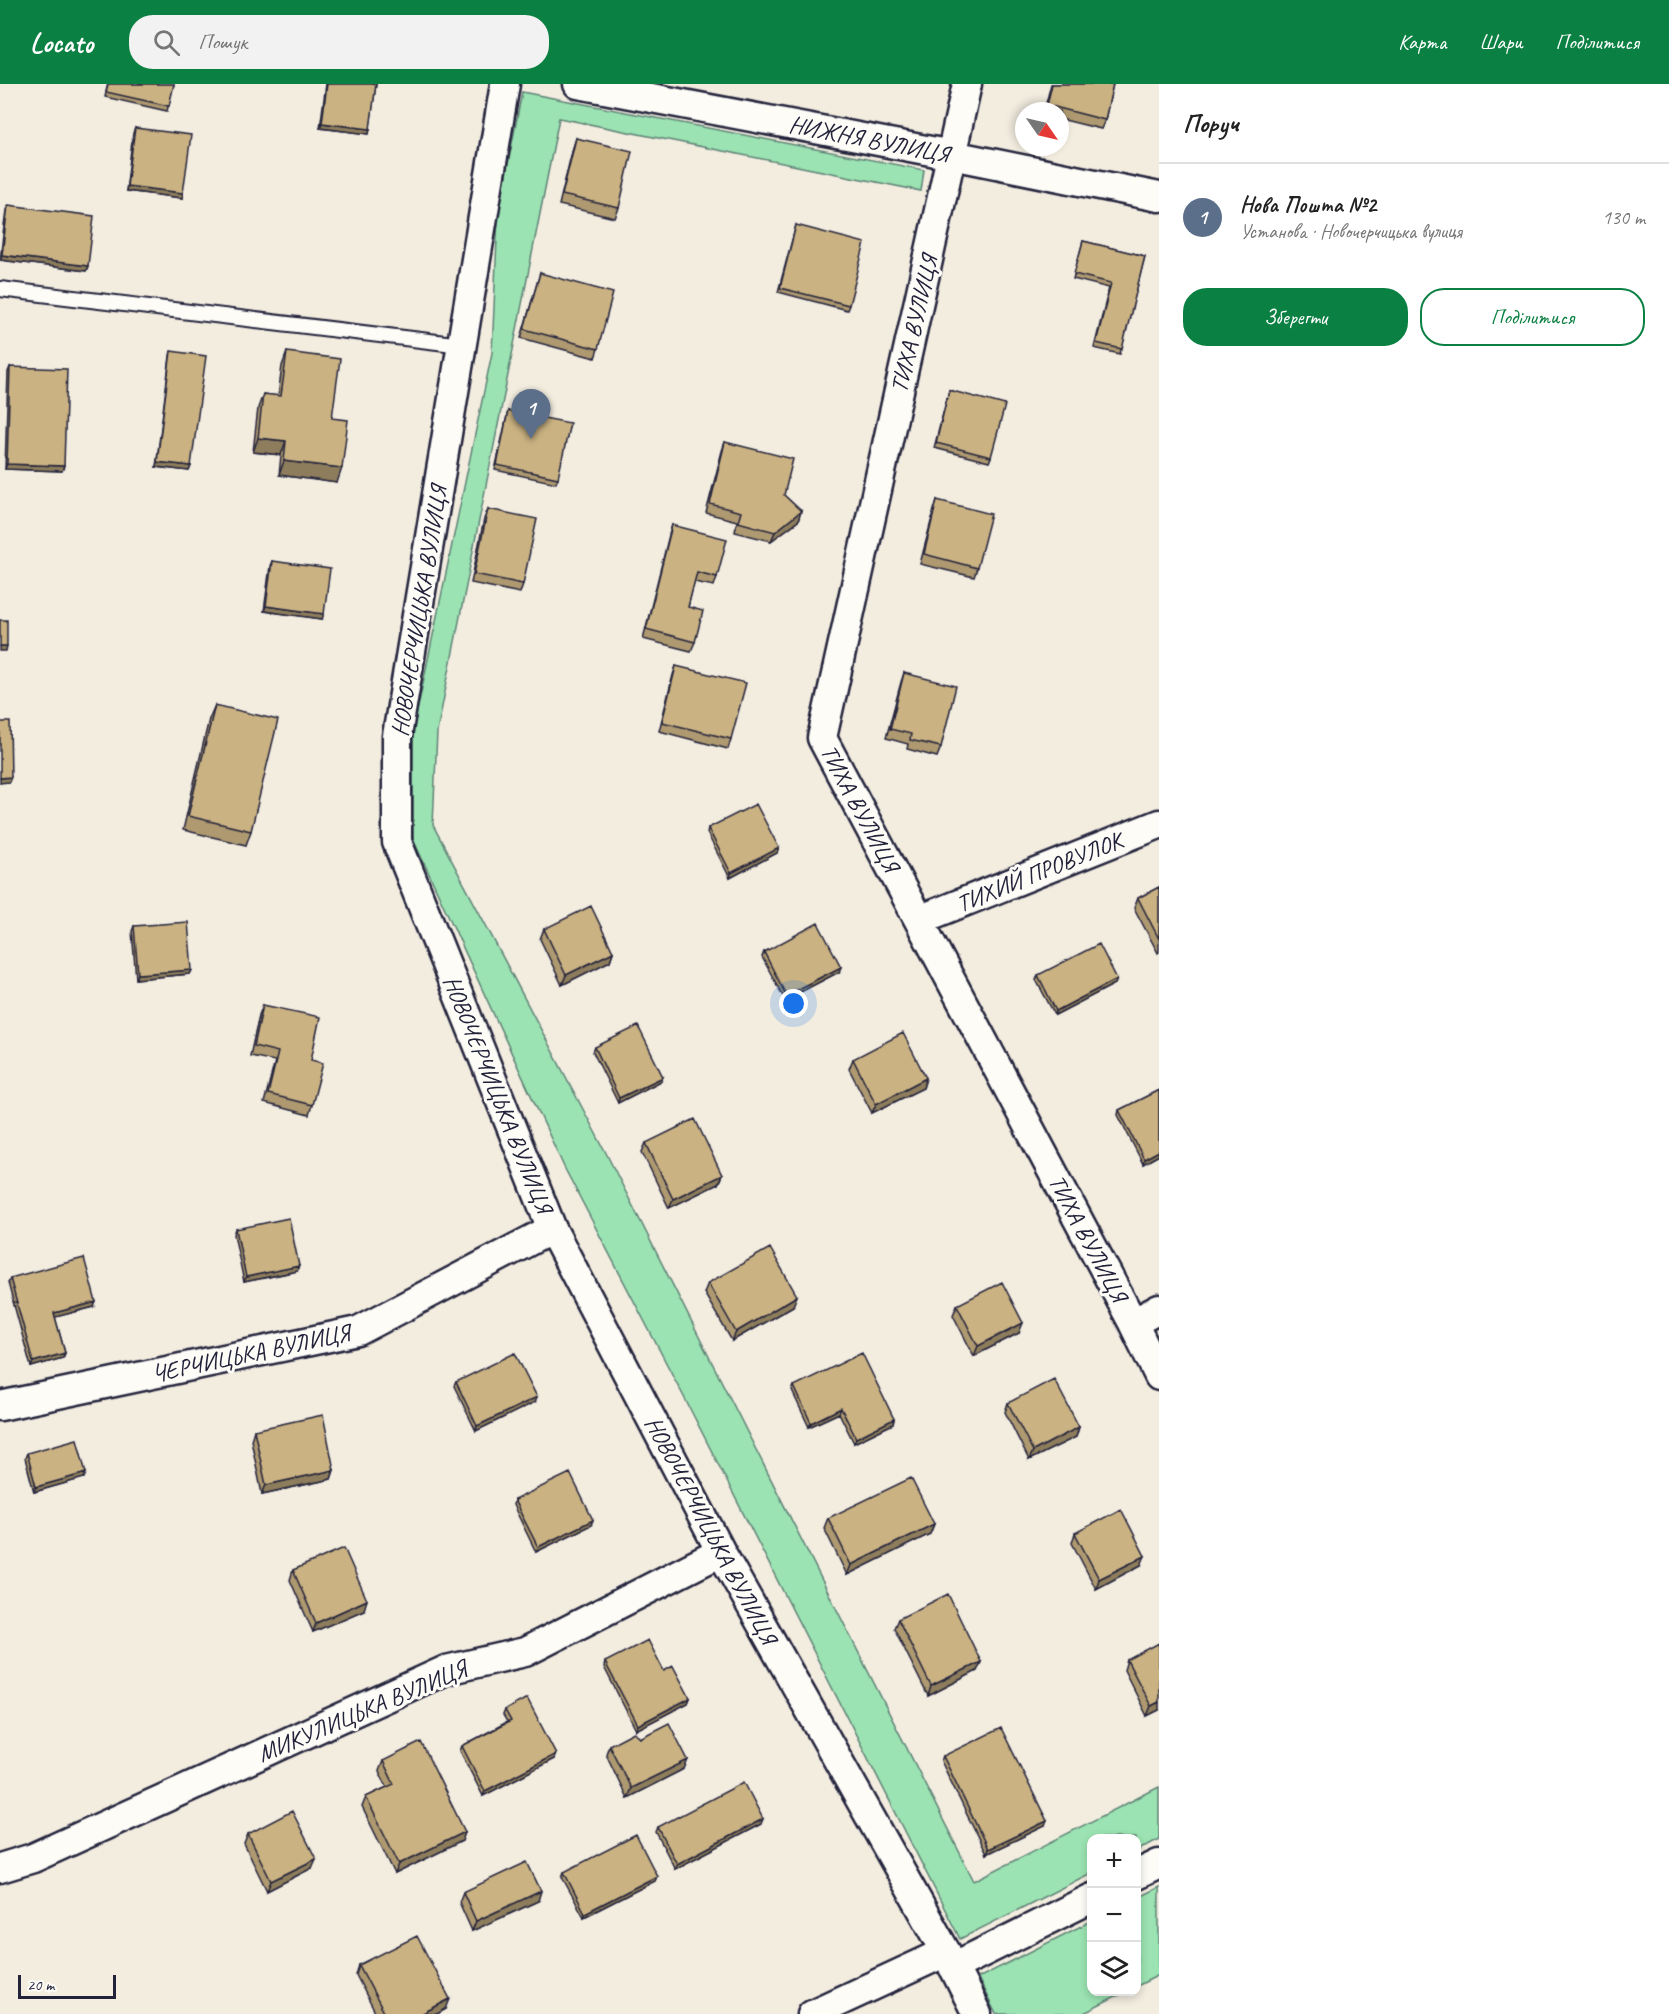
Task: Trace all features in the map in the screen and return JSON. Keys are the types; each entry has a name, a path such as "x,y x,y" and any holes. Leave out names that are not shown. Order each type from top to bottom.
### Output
{"street":[{"name":"НОВОЧЕРЧИЦЬКА ВУЛИЦЯ","path":"505,84 397,736 397,842 552,1229 721,1552 950,1959 977,2014"},
{"name":"НИЖНЯ ВУЛИЦЯ","path":"579,84 1159,197"},
{"name":"ТИХА ВУЛИЦЯ","path":"968,84 822,738 1159,1376"},
{"name":"ТИХИЙ ПРОВУЛОК","path":"919,920 1159,824"},
{"name":"ЧЕРЧИЦЬКА ВУЛИЦЯ","path":"0,1406 358,1331 552,1229"},
{"path":"1133,1323 1159,1309"},
{"name":"МИКУЛИЦЬКА ВУЛИЦЯ","path":"0,1868 33,1858 446,1670 525,1652 721,1552"},
{"path":"1141,1873 1159,1864"},
{"path":"812,2014 950,1959 1087,1900"}],"lane":[{"path":"0,289 462,345"}],"green space":[{"path":"522,92 924,170 921,191 559,118 437,732 433,825 604,1149 974,1881 1159,1787 1159,1839 1141,1849 1141,1834 1087,1834 1087,1875 960,1939 564,1167 413,839 413,731 492,353 498,216"},
{"path":"1159,1887 1159,1975 1141,1984 1141,1942 1141,1896"},
{"path":"1087,1923 1087,1996 1118,1996 1082,2014 996,2014 978,1978"}],"building":[{"path":"108,84 174,84 169,106 106,92"},
{"path":"327,84 376,84 370,129 322,123"},
{"path":"1052,84 1113,84 1105,120 1069,111 1069,102 1048,102"},
{"path":"135,128 191,135 183,193 127,186"},
{"path":"576,138 632,151 619,208 562,195"},
{"path":"8,205 94,216 88,266 2,255"},
{"path":"796,225 865,243 849,305 780,288"},
{"path":"1083,241 1145,256 1122,349 1096,343 1111,283 1074,274"},
{"path":"540,273 613,293 598,349 524,329"},
{"path":"171,351 206,356 191,466 157,462"},
{"path":"287,352 340,359 332,418 348,420 342,468 284,461 286,441 258,438 263,394 281,396"},
{"path":"10,367 67,369 64,466 7,464"},
{"path":"949,390 1005,405 991,457 936,443"},
{"path":"508,411 570,423 558,478 497,465"},
{"path":"725,442 793,459 784,495 801,511 775,532 738,522 741,512 710,504"},
{"path":"937,500 991,514 977,568 924,554"},
{"path":"488,509 537,519 523,584 474,574"},
{"path":"672,525 727,539 717,577 697,572 688,607 703,611 695,642 646,629"},
{"path":"272,561 330,569 324,614 266,606"},
{"path":"0,620 7,620 7,646 0,646"},
{"path":"676,666 746,683 731,739 662,722"},
{"path":"904,673 956,686 941,747 910,740 911,734 890,729"},
{"path":"215,705 278,720 251,831 188,816"},
{"path":"0,722 10,722 11,777 0,778"},
{"path":"756,804 779,848 731,873 708,828"},
{"path":"1159,887 1159,939 1138,898"},
{"path":"591,906 613,952 566,975 544,929"},
{"path":"188,922 192,970 138,974 134,926"},
{"path":"818,923 841,967 786,995 764,952"},
{"path":"1099,944 1117,979 1056,1011 1038,975"},
{"path":"263,1005 320,1017 311,1060 323,1063 312,1105 268,1094 278,1052 254,1046"},
{"path":"638,1026 663,1077 619,1098 595,1047"},
{"path":"903,1033 926,1078 876,1104 853,1059"},
{"path":"1159,1090 1159,1151 1144,1159 1119,1110"},
{"path":"695,1119 722,1175 673,1199 646,1143"},
{"path":"289,1218 299,1266 246,1277 236,1229"},
{"path":"770,1248 797,1296 736,1332 708,1283"},
{"path":"84,1258 96,1302 54,1313 65,1353 33,1362 10,1278"},
{"path":"1002,1282 1023,1323 978,1346 957,1305"},
{"path":"515,1353 537,1397 477,1426 456,1382"},
{"path":"862,1353 894,1419 856,1438 841,1408 811,1423 794,1386"},
{"path":"1054,1379 1079,1427 1033,1451 1008,1403"},
{"path":"323,1415 334,1470 266,1485 254,1430"},
{"path":"77,1439 86,1473 36,1487 27,1453"},
{"path":"570,1473 593,1520 538,1547 514,1500"},
{"path":"911,1478 934,1524 851,1565 828,1518"},
{"path":"1121,1509 1145,1556 1099,1579 1075,1533"},
{"path":"344,1548 367,1600 316,1623 293,1570"},
{"path":"948,1594 981,1662 931,1686 898,1619"},
{"path":"648,1640 664,1671 673,1666 690,1698 638,1725 605,1662"},
{"path":"1159,1643 1159,1702 1151,1706 1127,1660"},
{"path":"527,1698 556,1754 485,1791 462,1746 511,1721 505,1710"},
{"path":"669,1723 688,1760 631,1788 609,1745 634,1732 640,1738"},
{"path":"1001,1728 1047,1821 988,1849 943,1756"},
{"path":"421,1742 465,1832 399,1864 366,1797 394,1784 383,1761"},
{"path":"744,1782 763,1819 677,1864 658,1827"},
{"path":"292,1811 316,1859 271,1881 248,1834"},
{"path":"636,1835 657,1876 585,1913 564,1872"},
{"path":"527,1862 541,1891 476,1921 463,1892"},
{"path":"417,1936 450,1999 421,2014 385,2014 359,1965"}],"place":[{"name":"Нова Пошта №2","path":"531,439"}]}
